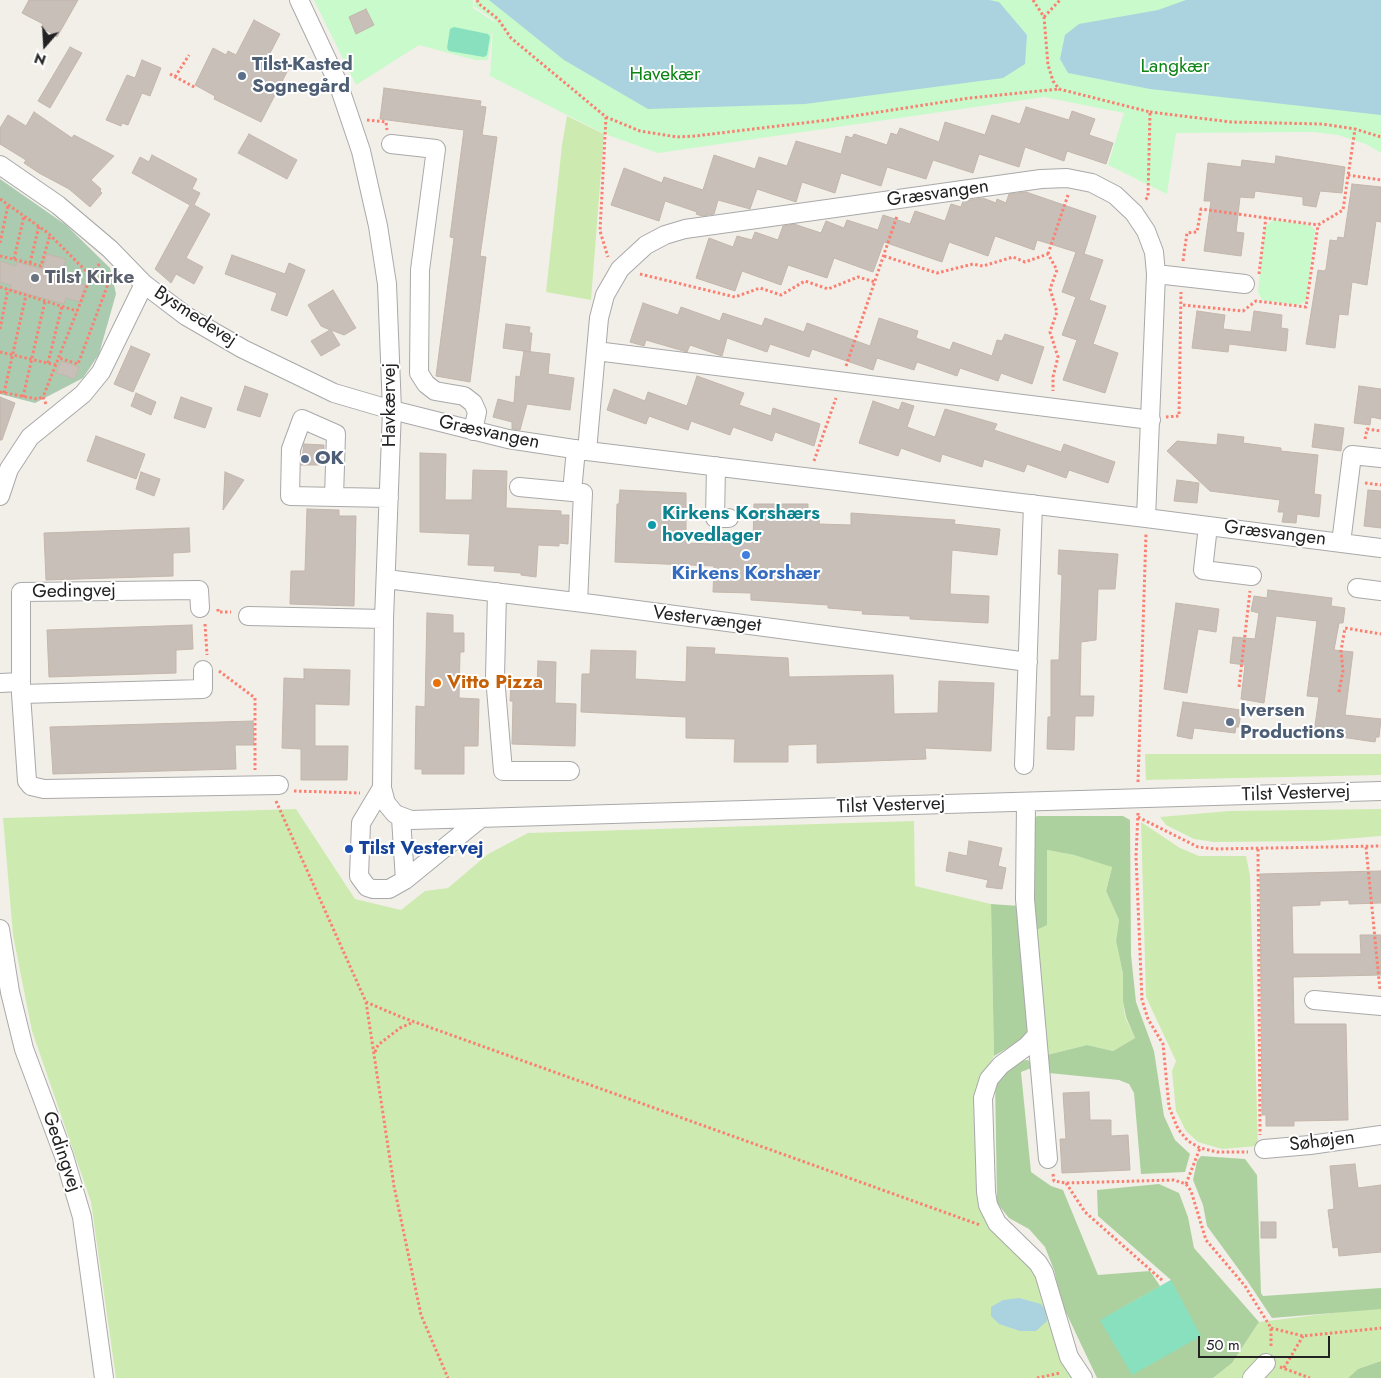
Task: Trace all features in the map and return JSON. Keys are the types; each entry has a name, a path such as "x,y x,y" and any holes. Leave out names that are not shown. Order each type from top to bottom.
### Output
{"street":[{"name":"Havkærvej","path":"299,0 338,83 363,160 378,226 384,265 392,410 384,619 382,788 386,803 401,818"},
{"name":"Havkærvej","path":"391,144 436,149 420,270 419,373 426,384 435,391 464,396 473,402 477,412 473,431"},
{"name":"Bysmedevej","path":"0,165 58,205 110,249 144,284 186,316 244,349 334,393 392,410"},
{"name":"Græsvangen","path":"582,450 599,318 605,295 620,269 646,245 665,235 685,229 1041,179 1074,179 1092,184 1115,195 1134,213 1146,231 1154,252 1156,274 1146,518"},
{"path":"1156,274 1253,284"},
{"path":"0,496 4,469 30,437 83,394 101,372 144,284"},
{"path":"596,351 1151,420"},
{"name":"Græsvangen","path":"392,410 473,431 582,450 1381,548"},
{"path":"334,497 336,434 302,419 291,449 290,496 334,497 389,498"},
{"path":"572,492 582,450"},
{"name":"Græsvangen","path":"1341,543 1352,455 1381,458"},
{"path":"716,466 715,518 729,518"},
{"path":"519,487 583,492 578,602"},
{"path":"1024,765 1033,504"},
{"name":"Græsvangen","path":"1208,526 1203,570 1252,576"},
{"name":"Vestervænget","path":"386,579 578,602 1028,662"},
{"path":"1357,588 1381,591"},
{"name":"Gedingvej","path":"200,608 199,590 21,592 21,688 27,781 37,788 267,785"},
{"path":"497,592 495,677 503,771 570,771"},
{"path":"248,616 384,619"},
{"path":"0,683 21,688 203,689 205,666"},
{"path":"382,788 361,823 359,870 362,882 367,887 382,890 405,880 481,818"},
{"name":"Tilst Vestervej","path":"401,818 411,820 1381,791"},
{"path":"1026,802 1025,899 1048,1159"},
{"path":"401,818 405,880"},
{"name":"Gedingvej","path":"0,929 10,992 24,1049 64,1156 82,1217 104,1378"},
{"path":"1314,1000 1381,1001"},
{"path":"1036,1035 1027,1046 1001,1065 989,1079 983,1098 986,1192 988,1205 997,1223 1038,1263 1044,1273 1062,1337 1079,1374"},
{"name":"Søhøjen","path":"1262,1150 1381,1135"},
{"path":"1252,1378 1266,1363"}],"path":[{"path":"477,0 478,4 498,20 511,38 606,116 640,131 677,137 828,120 969,98 1059,89 1150,112 1232,122 1322,124 1355,129 1381,137"},
{"path":"1033,0 1044,17 1048,65 1053,81 1059,89"},
{"path":"1044,17 1060,0"},
{"path":"176,77 188,55"},
{"path":"170,74 196,88"},
{"path":"1148,197 1150,112"},
{"path":"606,116 600,231 612,267 735,297 760,288 781,295 805,281 828,289 858,277 875,282"},
{"path":"349,117 386,122 391,144"},
{"path":"1151,420 1179,416 1182,304 1180,277 1187,234 1196,232 1201,209 1318,224 1343,210 1355,129"},
{"path":"1348,175 1381,180"},
{"path":"1053,407 1053,377 1058,358 1050,332 1057,312 1050,288 1056,270 1048,254 1074,179"},
{"path":"809,477 903,198"},
{"path":"0,199 50,235 91,276 108,284 78,364 59,358"},
{"path":"0,243 8,205"},
{"path":"14,259 24,216"},
{"path":"1256,301 1253,284 1266,217"},
{"path":"1182,304 1243,311 1256,301 1306,307 1318,224"},
{"path":"30,263 39,226"},
{"path":"0,256 41,266 50,235"},
{"path":"51,419 43,397 91,276 110,249"},
{"path":"884,256 937,273 973,264 983,266 1013,257 1025,262 1048,254"},
{"path":"0,287 77,311"},
{"path":"0,329 8,289"},
{"path":"26,295 13,355 2,392 36,399 43,397"},
{"path":"23,397 45,301"},
{"path":"48,363 62,306"},
{"path":"0,352 56,365"},
{"path":"1146,518 1136,856 1142,1000 1148,1020 1163,1044 1169,1107 1178,1129 1188,1141 1200,1148 1216,1152 1262,1150 1258,849"},
{"path":"1240,687 1252,576"},
{"path":"200,608 218,608 218,612 237,612 248,616"},
{"path":"200,608 205,612 205,666 254,698 267,785 366,1002 394,1186 421,1315 448,1378"},
{"path":"1339,692 1343,671 1341,651 1345,628 1381,634"},
{"path":"267,785 279,791 357,794 382,788"},
{"path":"1138,817 1198,846 1258,849 1381,846"},
{"path":"1366,847 1381,1001"},
{"path":"366,1002 415,1022 976,1225 990,1226 997,1223"},
{"path":"374,1054 378,1045 385,1039 400,1028 415,1022"},
{"path":"1186,1184 1200,1148"},
{"path":"1048,1159 1054,1181 1066,1183 1174,1180 1186,1184 1191,1191 1206,1240 1245,1286 1271,1328 1272,1342 1266,1363 1310,1378"},
{"path":"1066,1183 1086,1212 1164,1280"},
{"path":"1271,1328 1303,1336 1381,1328"},
{"path":"1284,1368 1303,1336"},
{"path":"1037,1378 1079,1374"}],"green space":[{"path":"314,0 473,0 473,8 494,22 494,20 474,6 475,0 1381,0 1381,153 1366,144 1338,135 1313,132 1176,133 1167,194 1108,165 1124,113 1044,97 658,153 605,134 490,76 493,29 488,60 475,60 419,45 356,85"},
{"path":"454,27 488,34 490,37 487,55 484,57 449,51 447,48 450,29"},
{"path":"567,116 604,134 591,300 546,292 562,145"},
{"path":"0,179 66,225 110,268 116,294 99,354 83,378 35,403 0,394"},
{"path":"1273,220 1310,225 1315,230 1306,301 1298,305 1262,300 1258,292 1265,227"},
{"path":"1145,754 1381,754 1381,775 1146,780"},
{"path":"296,809 355,899 401,910 425,891 448,888 488,854 528,833 914,821 915,886 991,904 994,1056 987,1068 981,1198 1044,1283 1076,1378 116,1378 91,1202 32,1031 13,935 3,818"},
{"path":"1381,809 1381,836 1320,841 1214,842 1194,839 1166,825 1160,817 1229,811"},
{"path":"1037,816 1123,816 1130,820 1131,955 1136,1002 1154,1051 1164,1116 1175,1140 1190,1154 1185,1172 1141,1174 1134,1093 1129,1084 1119,1080 1049,1073 1047,1055 1087,1045 1113,1051 1135,1038 1126,1017 1123,1001 1123,974 1116,941 1119,920 1106,891 1112,867 1074,855 1047,850 1047,925 1034,931 1030,823"},
{"path":"1141,822 1180,848 1199,856 1246,856 1250,876 1258,1146 1222,1149 1198,1142 1186,1131 1176,1111 1172,1071 1176,1061 1146,997"},
{"path":"1047,850 1074,855 1112,866 1106,891 1119,920 1116,941 1123,974 1125,1017 1135,1038 1113,1051 1087,1045 1047,1055 1034,931 1047,924"},
{"path":"991,904 1019,906 1030,1035 994,1056"},
{"path":"1028,1060 1034,1067 1021,1072 1031,1172 1051,1186 1063,1190 1098,1275 1150,1271 1160,1286 1100,1320 1171,1280 1098,1216 1097,1190 1159,1184 1179,1193 1188,1217 1194,1248 1259,1322 1232,1363 1213,1378 1097,1378 1062,1304 1054,1270 1045,1247 1029,1229 1009,1218 997,1203 995,1078 1013,1061"},
{"path":"1201,1156 1245,1159 1257,1175 1261,1293 1263,1296 1381,1288 1381,1309 1272,1318 1207,1226 1203,1205 1193,1180 1197,1161"},
{"path":"1171,1280 1201,1336 1132,1375 1100,1320"},
{"path":"1381,1307 1381,1361 1358,1369 1348,1378 1213,1378 1232,1363 1259,1322"},
{"path":"1381,1361 1381,1378 1348,1378 1358,1369"}],"water":[{"name":"Havekær","path":"489,0 989,0 999,2 1027,35 1025,64 1003,78 805,104 648,109 564,60"},
{"name":"Langkær","path":"1186,0 1381,0 1381,115 1150,89 1068,73 1060,59 1065,35 1079,24 1158,10"},
{"path":"1019,1298 1041,1304 1046,1311 1047,1321 1036,1331 1020,1331 999,1324 991,1316 991,1307 1003,1300"}],"building":[{"path":"29,0 78,0 57,37 41,27 43,24 22,13"},
{"path":"366,9 374,25 356,34 349,17"},
{"name":"Tilst-Kasted Sognegård","path":"254,20 280,34 268,57 289,68 261,122 214,99 215,96 195,85 213,48 226,55 228,51 236,55"},
{"path":"70,47 82,53 50,108 38,101"},
{"path":"142,60 161,68 150,96 142,93 128,125 122,123 121,126 106,120 127,75 135,78"},
{"path":"384,88 481,101 480,106 486,107 482,135 497,137 480,256 486,257 470,382 436,376 454,238 450,237 464,130 380,119"},
{"path":"1026,107 1069,120 1072,111 1095,119 1089,135 1113,143 1106,164 1067,151 1064,161 1025,147 1019,167 979,154 973,173 933,160 926,179 887,167 881,186 841,173 835,193 802,182 796,202 757,189 750,209 718,200 714,214 702,216 696,214 697,212 665,201 659,221 611,205 624,168 662,183 664,177 703,190 714,155 755,169 759,157 787,166 796,141 841,154 846,136 852,138 854,134 887,145 891,133 897,135 900,128 939,142 945,122 985,135 992,115 1020,124"},
{"path":"34,112 72,138 74,135 114,156 91,180 101,189 102,193 90,207 69,189 39,173 24,163 26,160 0,144 0,128 8,115 26,126"},
{"path":"249,134 297,160 287,179 238,153"},
{"path":"152,155 197,179 192,189 200,193 194,205 210,214 186,258 203,267 194,284 176,274 171,283 155,269 190,205 132,173 140,157 149,162"},
{"path":"1276,156 1345,167 1342,193 1320,191 1316,207 1303,205 1303,197 1255,191 1254,198 1240,197 1236,232 1244,233 1241,256 1204,251 1211,201 1204,201 1208,163 1241,167 1242,160 1275,164"},
{"path":"1352,184 1381,187 1381,222 1376,221 1367,285 1352,282 1348,315 1339,314 1335,348 1306,344 1318,270 1324,271 1326,269 1330,240 1337,241 1338,237 1344,238"},
{"path":"1026,192 1096,216 1084,254 1103,260 1089,300 1106,306 1093,344 1118,353 1105,393 1063,380 1077,340 1062,335 1076,297 1062,292 1076,252 1037,240 1034,250 995,236 988,256 949,242 942,262 884,242 873,272 834,258 827,278 788,265 781,285 742,271 735,291 696,278 709,238 733,247 737,236 752,240 755,232 778,240 783,226 794,224 821,233 826,221 844,228 847,220 878,230 883,215 910,224 915,211 945,221 951,204 961,207 963,201 983,198 996,203 997,199 1006,203 1009,194"},
{"name":"Tilst Kirke","path":"47,254 66,259 62,273 71,276 70,281 85,285 80,302 66,298 64,304 10,289 11,285 0,282 0,261 16,266 17,262 42,269"},
{"path":"232,255 285,274 289,263 305,270 287,316 271,310 277,293 225,274"},
{"path":"333,290 356,328 344,335 331,330 340,345 321,356 311,341 330,330 321,326 308,305"},
{"path":"643,303 678,315 681,307 720,321 723,313 762,326 765,318 804,332 807,323 870,346 879,318 918,331 916,338 950,350 953,342 992,356 997,340 1002,341 1005,334 1044,347 1032,384 1001,373 998,381 960,368 957,376 917,362 914,370 877,358 873,370 812,349 809,357 770,344 767,352 727,338 722,356 690,345 687,352 646,340 644,346 630,342"},
{"path":"1197,311 1225,315 1223,329 1251,332 1254,311 1282,315 1281,328 1288,329 1286,351 1229,344 1228,352 1192,348"},
{"path":"506,324 530,327 529,333 532,333 530,352 503,348"},
{"path":"131,346 150,354 133,392 114,384"},
{"path":"524,351 550,354 548,374 574,378 570,410 527,404 520,430 512,429 512,422 493,417 498,399 514,403 516,376 520,377"},
{"path":"61,361 79,367 75,379 56,373"},
{"path":"697,376 744,393 739,405 771,416 773,408 820,424 814,446 775,432 772,441 733,427 730,435 691,421 688,430 649,416 646,424 607,410 614,389 645,401 648,392 687,406"},
{"path":"245,386 268,394 260,417 237,410"},
{"path":"1359,386 1381,389 1381,419 1371,417 1370,425 1354,423"},
{"path":"136,393 156,402 151,415 131,406"},
{"path":"0,397 15,403 2,440 0,440"},
{"path":"181,397 212,408 205,428 174,418"},
{"path":"873,401 899,410 902,402 914,406 907,427 935,437 945,409 997,424 994,430 1061,452 1064,444 1115,462 1108,483 1069,470 1066,478 1027,464 1024,472 984,459 982,467 942,454 940,462 901,448 898,456 859,443"},
{"path":"1315,424 1344,428 1341,451 1312,447"},
{"path":"1218,434 1244,437 1243,443 1281,448 1281,451 1318,455 1314,494 1321,495 1319,517 1297,514 1296,523 1282,522 1284,512 1278,512 1280,500 1210,491 1167,451 1177,441 1217,445"},
{"path":"96,436 145,454 136,479 87,461"},
{"path":"304,444 324,445 324,465 301,465"},
{"path":"420,453 446,454 445,500 472,500 473,470 507,471 506,508 561,511 561,515 569,515 568,544 559,543 559,546 538,545 536,577 521,575 521,573 494,571 495,566 468,565 470,534 420,532"},
{"path":"141,472 160,479 154,496 136,489"},
{"path":"225,472 244,480 223,510"},
{"path":"1177,480 1199,483 1197,503 1174,501"},
{"path":"620,490 686,493 686,543 714,544 714,541 753,542 754,504 808,504 808,510 820,511 819,524 851,525 851,513 955,520 954,524 1000,529 997,555 952,550 950,594 989,596 988,623 910,619 910,616 862,614 863,611 828,608 828,605 751,600 751,593 713,592 714,566 615,562 617,504 619,504"},
{"path":"1368,490 1381,491 1381,528 1364,526"},
{"path":"307,509 339,510 339,516 356,516 354,606 290,604 291,571 305,571"},
{"path":"189,528 190,552 173,553 173,576 46,580 44,533"},
{"path":"1059,550 1118,554 1115,589 1098,589 1096,640 1081,642 1080,696 1094,696 1093,716 1075,716 1074,750 1047,749 1048,717 1051,717 1051,660 1059,660 1062,575 1058,574"},
{"path":"1268,590 1332,598 1331,606 1345,608 1343,623 1339,623 1334,650 1353,652 1345,715 1381,719 1379,737 1376,737 1375,742 1314,733 1319,697 1307,696 1317,621 1276,616 1264,703 1241,699 1245,665 1230,663 1233,637 1255,639 1259,613 1251,611 1254,596 1267,598"},
{"path":"1176,603 1219,609 1216,632 1198,629 1187,693 1164,689"},
{"path":"427,613 453,615 453,633 464,633 464,652 460,652 459,698 479,699 478,746 464,746 464,774 422,774 422,769 415,769 416,706 425,707"},
{"path":"192,625 193,649 176,650 176,673 49,677 47,630"},
{"path":"687,647 715,648 714,654 788,658 789,677 893,675 894,714 938,713 939,681 994,683 991,751 925,748 926,759 817,763 817,744 788,745 788,762 734,762 735,739 686,738 686,717 581,712 582,674 590,674 591,650 636,651 635,679 686,682"},
{"path":"538,661 556,662 555,703 576,704 575,746 512,744 513,701 510,701 511,685 537,687"},
{"path":"304,669 350,670 349,705 315,704 315,746 348,746 347,780 301,780 301,749 282,748 284,678 304,679"},
{"path":"1183,702 1241,710 1239,727 1236,727 1235,733 1194,728 1192,739 1177,736"},
{"path":"253,721 254,745 235,745 236,769 53,774 50,727"},
{"path":"969,841 1002,848 998,866 1006,868 1002,889 986,887 988,880 946,871 949,852 967,856"},
{"path":"1381,871 1381,903 1349,904 1349,900 1320,901 1320,905 1292,906 1293,954 1361,954 1360,935 1381,935 1381,975 1293,977 1294,1024 1346,1024 1348,1120 1294,1121 1294,1126 1266,1126 1266,1115 1262,1115 1260,874"},
{"path":"1089,1092 1090,1120 1111,1120 1111,1136 1128,1135 1130,1170 1062,1173 1060,1139 1066,1139 1063,1093"},
{"path":"1355,1164 1358,1188 1381,1185 1381,1252 1339,1256 1338,1247 1333,1248 1328,1210 1334,1209 1330,1166"},
{"path":"1261,1222 1276,1222 1276,1238 1261,1238"}],"place":[{"name":"Tilst-Kasted Sognegård","path":"242,76"},
{"name":"Tilst Kirke","path":"35,278"},
{"name":"OK","path":"305,459"},
{"name":"Kirkens Korshærs hovedlager","path":"652,525"},
{"name":"Kirkens Korshær","path":"746,555"},
{"name":"Vitto Pizza","path":"437,683"},
{"name":"Iversen Productions","path":"1230,722"},
{"name":"Tilst Vestervej","path":"349,849"}]}
